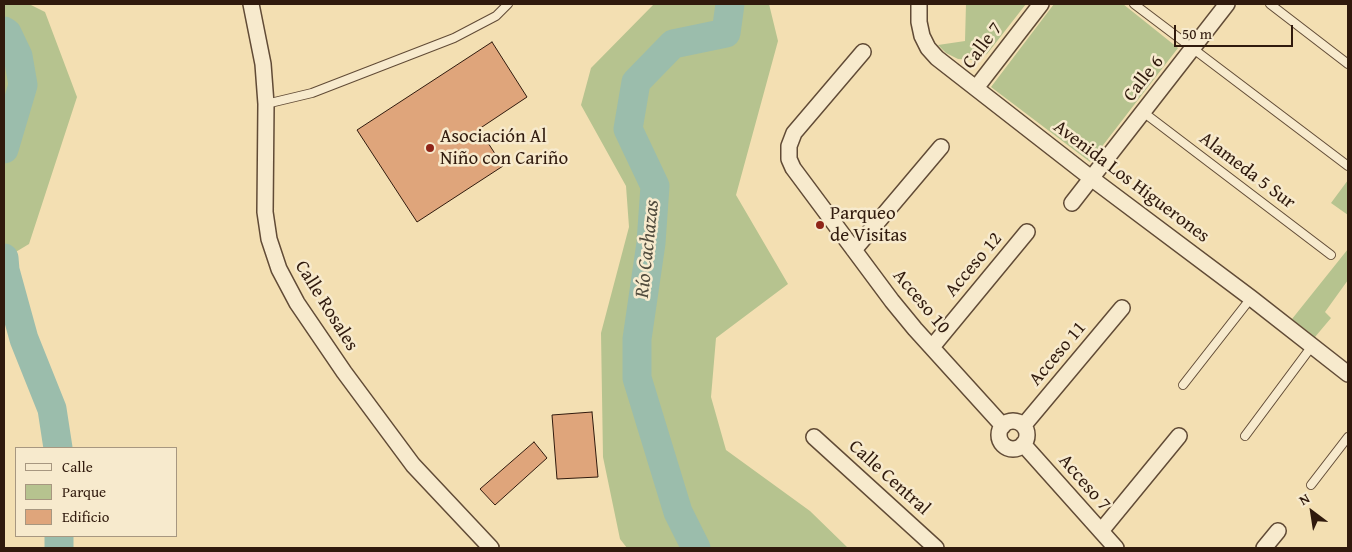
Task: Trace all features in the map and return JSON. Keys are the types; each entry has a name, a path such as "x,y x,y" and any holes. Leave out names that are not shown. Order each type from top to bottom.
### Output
{"street":[{"name":"Calle Rosales","path":"251,4 263,64 266,104 266,212 268,239 279,269 297,303 344,372 413,465 491,548"},
{"name":"Avenida Los Higuerones","path":"919,4 919,22 922,36 928,48 937,58 1348,374"},
{"name":"Calle 7","path":"976,88 1041,4"},
{"name":"Calle 6","path":"1072,203 1227,4"},
{"name":"Acceso 10","path":"863,52 794,133 789,146 789,159 793,168 892,301 1003,426"},
{"path":"854,250 941,146"},
{"name":"Acceso 12","path":"932,347 1027,232"},
{"name":"Acceso 11","path":"1024,425 1122,308"},
{"path":"1010,421 1024,425 1027,432 1026,441 1023,444 1016,448 1007,447 1001,442 999,434 1003,426 1010,421"},
{"path":"1101,531 1179,436"},
{"name":"Calle Central","path":"814,437 936,548"},
{"name":"Acceso 7","path":"1023,444 1116,548"},
{"path":"1264,548 1278,531"}],"lane":[{"path":"266,104 312,93 395,63 454,38 496,16 508,4"},
{"path":"1134,4 1348,166"},
{"path":"1270,4 1348,64"},
{"name":"Alameda 5 Sur","path":"1143,112 1331,255"},
{"path":"1184,385 1251,298"},
{"path":"1245,436 1312,346"},
{"path":"1311,484 1348,437"}],"green space":[{"path":"4,4 29,4 45,12 77,97 29,244 4,259"},
{"path":"654,4 769,4 778,41 736,195 788,284 716,338 711,397 726,450 810,511 848,548 627,548 620,539 603,457 601,333 629,227 626,186 581,105 591,68"},
{"path":"966,4 1026,4 987,54 973,60 958,59 946,53 938,45 965,41"},
{"path":"1054,4 1123,4 1178,48 1090,162 991,87"},
{"path":"1348,180 1348,215 1331,203"},
{"path":"1348,249 1348,280 1325,312 1331,318 1315,337 1292,319"}],"building":[{"name":"Asociación Al Niño con Cariño","path":"492,42 527,97 479,129 503,166 417,222 357,130"},
{"path":"592,412 598,477 557,479 552,415"},
{"path":"534,442 547,458 495,505 480,489"}],"waterway":[{"name":"Río Cachazas","path":"696,548 678,512 637,378 637,339 651,243 655,186 628,129 636,82 673,44 726,33 730,4"},
{"path":"4,31 7,33 18,56 23,85 4,149"},
{"path":"4,258 5,270 24,339 52,409 58,447"},
{"path":"59,537 59,548"}],"place":[{"name":"Asociación Al Niño con Cariño","path":"430,148"},
{"name":"Parqueo de Visitas","path":"820,225"}]}
